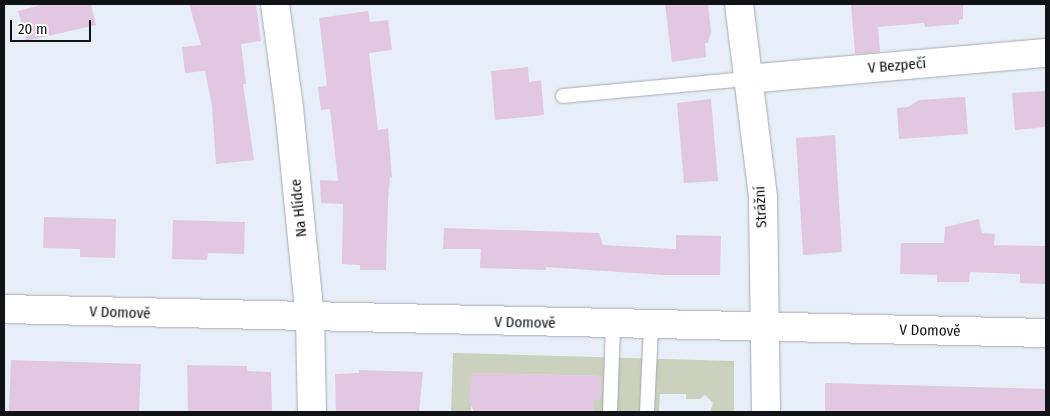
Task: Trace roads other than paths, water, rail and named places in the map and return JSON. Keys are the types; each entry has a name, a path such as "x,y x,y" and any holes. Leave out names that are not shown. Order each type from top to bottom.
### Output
{"street":[{"name":"Na Hlídce","path":"275,4 289,108 310,318 312,412"},
{"name":"Strážní","path":"739,4 762,198 766,412"},
{"name":"V Bezpečí","path":"748,79 1046,53"},
{"name":"V Domově","path":"4,309 613,324 650,327 763,327 1046,334"}],"lane":[{"path":"563,96 748,79"},
{"path":"610,412 613,324"},
{"path":"647,412 650,327"}]}
